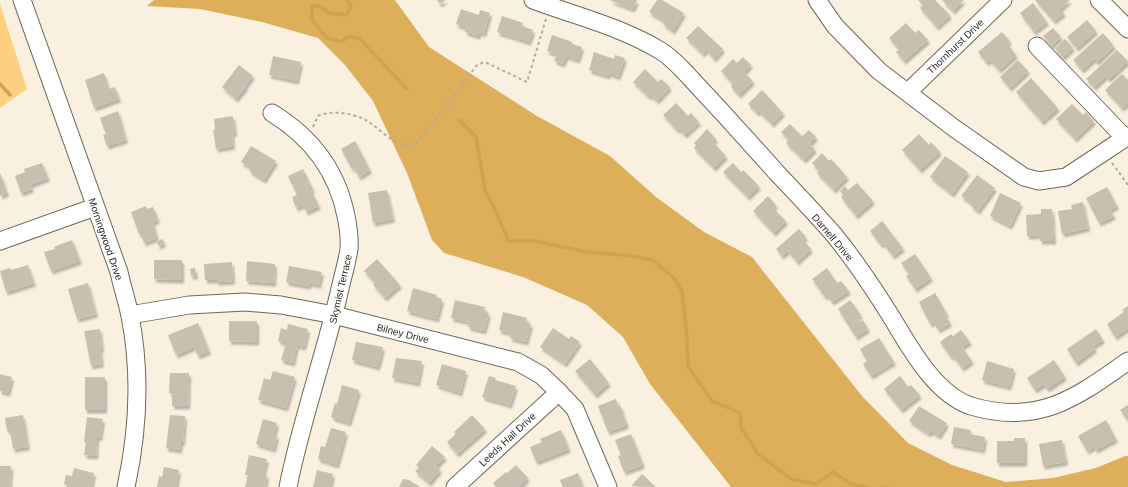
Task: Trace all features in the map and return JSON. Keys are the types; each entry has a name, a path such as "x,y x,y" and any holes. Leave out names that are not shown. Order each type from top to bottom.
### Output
{"street":[{"name":"Morningwood Drive","path":"22,0 118,272 130,316 135,348 137,377 134,435 126,487"},
{"name":"Darnell Drive","path":"533,0 639,38 663,52 682,68 835,236 871,284 911,349 938,384 954,396 970,405 988,410 1033,412 1057,405 1075,397 1089,389 1128,361"},
{"path":"817,0 834,26 879,71 1001,162 1024,177 1039,181 1066,178 1127,137 1037,46"},
{"name":"Thornhurst Drive","path":"908,92 1003,0"},
{"path":"1099,0 1128,29"},
{"name":"Skymist Terrace","path":"272,113 302,136 316,150 333,176 342,197 348,228 349,249 334,315 294,456 288,487"},
{"path":"0,241 95,207"},
{"name":"Bilney Drive","path":"130,316 189,305 245,302 281,305 334,315 518,362 541,375 574,409 608,487"},
{"name":"Leeds Hall Drive","path":"456,487 559,392"}],"path":[{"path":"316,150 312,131 318,116 324,113 338,112 363,119 398,142 408,146 415,144 456,94 476,66 487,63 527,82 550,6"},
{"path":"1105,152 1128,185"}],"shaded area":[{"path":"154,0 395,0 429,47 537,116 610,156 656,197 704,232 752,257 862,396 908,443 952,465 1006,482 1053,478 1096,468 1128,456 1128,487 731,487 650,384 623,337 587,305 523,277 444,253 432,240 407,173 373,101 345,65 318,38 262,22 200,9 147,6"},
{"path":"0,4 27,89 0,108"}],"building":[{"path":"437,0 446,0 440,4"},
{"path":"609,0 637,0 633,9"},
{"path":"657,0 662,0 684,13 673,31 663,24 664,21 649,12"},
{"path":"918,0 935,0 950,15 937,27 920,8 923,5"},
{"path":"942,0 964,0 953,11"},
{"path":"1035,0 1070,0 1060,9 1064,13 1054,21"},
{"path":"1033,3 1047,22 1034,32 1020,13"},
{"path":"461,9 479,15 480,10 490,13 484,34 480,32 478,36 465,32 466,28 456,24"},
{"path":"502,16 523,23 522,26 533,30 529,42 497,32"},
{"path":"1087,20 1096,31 1077,48 1067,37"},
{"path":"906,23 915,33 919,30 928,40 904,61 896,52 899,49 889,38"},
{"path":"698,26 723,49 714,59 706,50 703,54 686,38"},
{"path":"1053,28 1061,37 1051,46 1043,36"},
{"path":"1002,32 1010,41 1007,43 1016,55 999,70 990,60 987,63 978,52"},
{"path":"1103,33 1114,46 1097,62 1094,59 1082,70 1073,60"},
{"path":"552,35 582,47 578,60 566,56 563,64 554,61 557,54 547,51"},
{"path":"1065,39 1073,48 1063,57 1055,49"},
{"path":"1117,50 1128,61 1109,79 1106,76 1094,87 1086,79"},
{"path":"594,52 614,59 615,55 625,58 618,77 609,73 608,76 589,70"},
{"path":"273,56 301,62 297,81 269,75"},
{"path":"743,57 751,65 744,72 753,81 739,95 731,87 733,84 721,71 733,59 737,63"},
{"path":"1018,60 1028,71 1010,88 1000,77"},
{"path":"239,65 253,76 236,99 222,87"},
{"path":"645,69 658,82 661,79 670,87 657,101 650,95 649,97 633,82"},
{"path":"104,73 109,89 115,87 119,99 94,108 85,80"},
{"path":"1122,74 1128,80 1128,103 1122,108 1105,90"},
{"path":"1031,78 1058,108 1042,122 1016,92"},
{"path":"762,90 783,113 772,124 759,111 757,113 748,104"},
{"path":"676,103 688,116 691,113 699,122 685,135 679,129 677,130 663,115"},
{"path":"1072,104 1083,115 1086,112 1094,121 1075,139 1056,119"},
{"path":"118,111 126,140 107,146 103,135 106,134 100,118"},
{"path":"233,116 235,133 232,133 233,146 216,149 213,130 215,130 214,119"},
{"path":"790,124 802,136 809,130 816,137 809,144 815,149 804,160 786,143 789,140 781,132"},
{"path":"707,129 716,139 713,142 726,156 714,168 694,148 696,145 694,143"},
{"path":"919,134 929,145 931,142 940,152 920,170 902,150"},
{"path":"355,141 370,170 359,177 354,168 352,169 341,149"},
{"path":"251,146 276,161 264,180 249,171 251,168 241,162"},
{"path":"822,153 829,161 831,159 847,177 834,190 817,173 819,171 812,163"},
{"path":"945,156 968,172 952,194 930,177"},
{"path":"42,163 48,178 30,185 32,189 21,193 15,176 25,172 24,169"},
{"path":"733,163 741,172 743,170 759,186 748,197 723,172"},
{"path":"303,169 313,190 311,191 319,206 306,212 303,205 296,208 292,197 297,195 288,176"},
{"path":"0,173 7,193 0,196"},
{"path":"977,175 995,188 978,211 971,206 972,204 961,196"},
{"path":"857,183 873,201 856,216 841,197 843,195 840,191 845,186 848,190"},
{"path":"1107,187 1117,206 1110,210 1114,216 1099,223 1086,198"},
{"path":"387,190 393,219 373,223 368,193"},
{"path":"1000,193 1021,203 1010,226 990,216"},
{"path":"768,196 776,205 773,208 786,221 774,233 753,211"},
{"path":"1083,202 1088,228 1062,234 1058,211 1072,209 1071,205"},
{"path":"146,206 147,209 153,207 158,220 153,222 157,238 144,243 131,212"},
{"path":"1041,209 1052,209 1054,241 1040,241 1040,235 1027,236 1026,215 1041,214"},
{"path":"882,221 903,248 893,256 883,243 881,245 870,231"},
{"path":"799,229 806,237 803,240 811,249 797,262 788,251 782,256 776,249"},
{"path":"163,239 164,244 158,246 157,241"},
{"path":"72,240 80,261 51,271 44,252 55,249 54,247"},
{"path":"915,254 931,278 915,289 906,276 909,274 901,263"},
{"path":"377,259 400,285 385,298 373,285 375,283 364,271"},
{"path":"154,260 182,260 182,280 154,279"},
{"path":"247,261 275,264 274,283 246,281"},
{"path":"232,262 233,281 217,282 217,280 205,280 204,264"},
{"path":"28,265 34,283 6,292 0,271 10,268 11,270"},
{"path":"289,266 322,272 319,285 310,283 309,286 286,282"},
{"path":"195,268 196,276 191,276 190,269"},
{"path":"827,268 837,283 841,281 849,291 832,302 827,295 825,297 812,279"},
{"path":"88,283 96,314 77,319 68,289"},
{"path":"413,288 437,295 436,297 442,299 437,319 407,311"},
{"path":"935,293 947,314 945,315 950,323 938,330 934,322 930,324 919,302"},
{"path":"455,300 485,307 484,312 489,313 484,331 468,327 469,322 451,318"},
{"path":"850,300 861,315 858,317 861,322 863,320 868,329 856,337 838,309"},
{"path":"1128,306 1128,328 1115,337 1107,324 1124,312 1122,310"},
{"path":"503,312 527,318 526,322 531,324 526,342 510,338 511,333 499,330"},
{"path":"229,321 257,321 257,342 229,341"},
{"path":"198,323 209,351 198,356 194,347 176,355 168,335"},
{"path":"288,324 308,329 304,347 297,345 293,363 281,360 286,343 278,341 281,328 287,330"},
{"path":"553,328 569,339 571,336 580,342 565,364 540,347"},
{"path":"100,329 102,364 91,366 84,331"},
{"path":"1096,329 1103,340 1093,346 1095,349 1076,363 1067,349"},
{"path":"961,330 970,342 962,347 972,361 962,368 953,356 951,357 940,342 951,334 953,336"},
{"path":"879,338 894,362 871,376 863,364 867,361 860,349"},
{"path":"356,342 383,347 378,367 352,360"},
{"path":"396,358 422,361 418,383 392,378"},
{"path":"590,359 609,383 595,395 575,371"},
{"path":"1054,360 1065,377 1047,389 1044,384 1035,390 1027,378"},
{"path":"987,361 1014,369 1009,387 982,380"},
{"path":"442,364 466,371 460,393 436,385"},
{"path":"273,371 295,377 286,408 258,400 264,378 270,380"},
{"path":"170,373 189,373 188,406 172,406 172,393 169,393"},
{"path":"0,374 12,377 8,393 0,391"},
{"path":"489,376 496,378 495,380 516,386 510,405 482,397"},
{"path":"900,376 908,387 911,385 920,395 901,410 884,389"},
{"path":"85,377 105,377 105,410 85,410"},
{"path":"342,385 359,390 349,423 331,417 335,403 337,404"},
{"path":"616,399 618,406 620,405 627,425 608,432 598,406"},
{"path":"1128,405 1128,421 1120,410"},
{"path":"919,406 947,423 939,436 931,431 929,434 909,421"},
{"path":"23,415 28,447 13,449 10,431 7,431 5,418"},
{"path":"170,415 185,416 183,442 181,442 180,450 166,448"},
{"path":"472,415 485,429 457,454 447,442 456,434 454,432"},
{"path":"87,417 103,419 100,438 97,437 96,456 84,455"},
{"path":"263,419 277,423 274,435 277,435 274,449 256,444"},
{"path":"1106,420 1116,439 1096,450 1094,447 1087,451 1078,436"},
{"path":"954,427 971,430 970,434 985,437 983,450 951,444"},
{"path":"331,428 346,432 337,465 318,459 321,446 325,447"},
{"path":"561,430 569,449 536,462 530,447 542,442 540,439"},
{"path":"631,434 643,465 624,472 618,456 621,455 615,440"},
{"path":"1014,438 1025,438 1025,463 997,463 997,441 1014,441"},
{"path":"1062,440 1066,462 1043,466 1039,444"},
{"path":"432,446 445,457 436,466 440,470 429,483 415,471 419,468 416,465"},
{"path":"249,455 267,459 263,474 267,475 265,487 245,487 248,475 245,475"},
{"path":"516,465 528,478 519,487 496,487 493,483"},
{"path":"0,466 11,466 10,487 0,487"},
{"path":"164,467 179,470 176,487 157,487 159,476 162,477"},
{"path":"74,468 94,473 91,487 69,487 64,484 66,475 72,476"},
{"path":"317,470 333,474 330,487 313,487"},
{"path":"578,473 583,487 563,487 560,480"},
{"path":"642,474 656,487 631,486"},
{"path":"403,479 409,480 420,487 399,487"}],"waterway":[{"path":"347,0 351,6 347,15 329,13 320,6 312,6 312,20 327,38 341,42 349,36 360,39 407,89"},
{"path":"0,84 10,95"},
{"path":"459,120 476,137 485,191 509,241 535,241 587,252 624,255 653,260 676,280 682,292 687,338 688,366 712,401 740,413 741,427 758,454 791,479 816,484 833,472 851,484 867,487"},
{"path":"882,487 887,487"}]}
